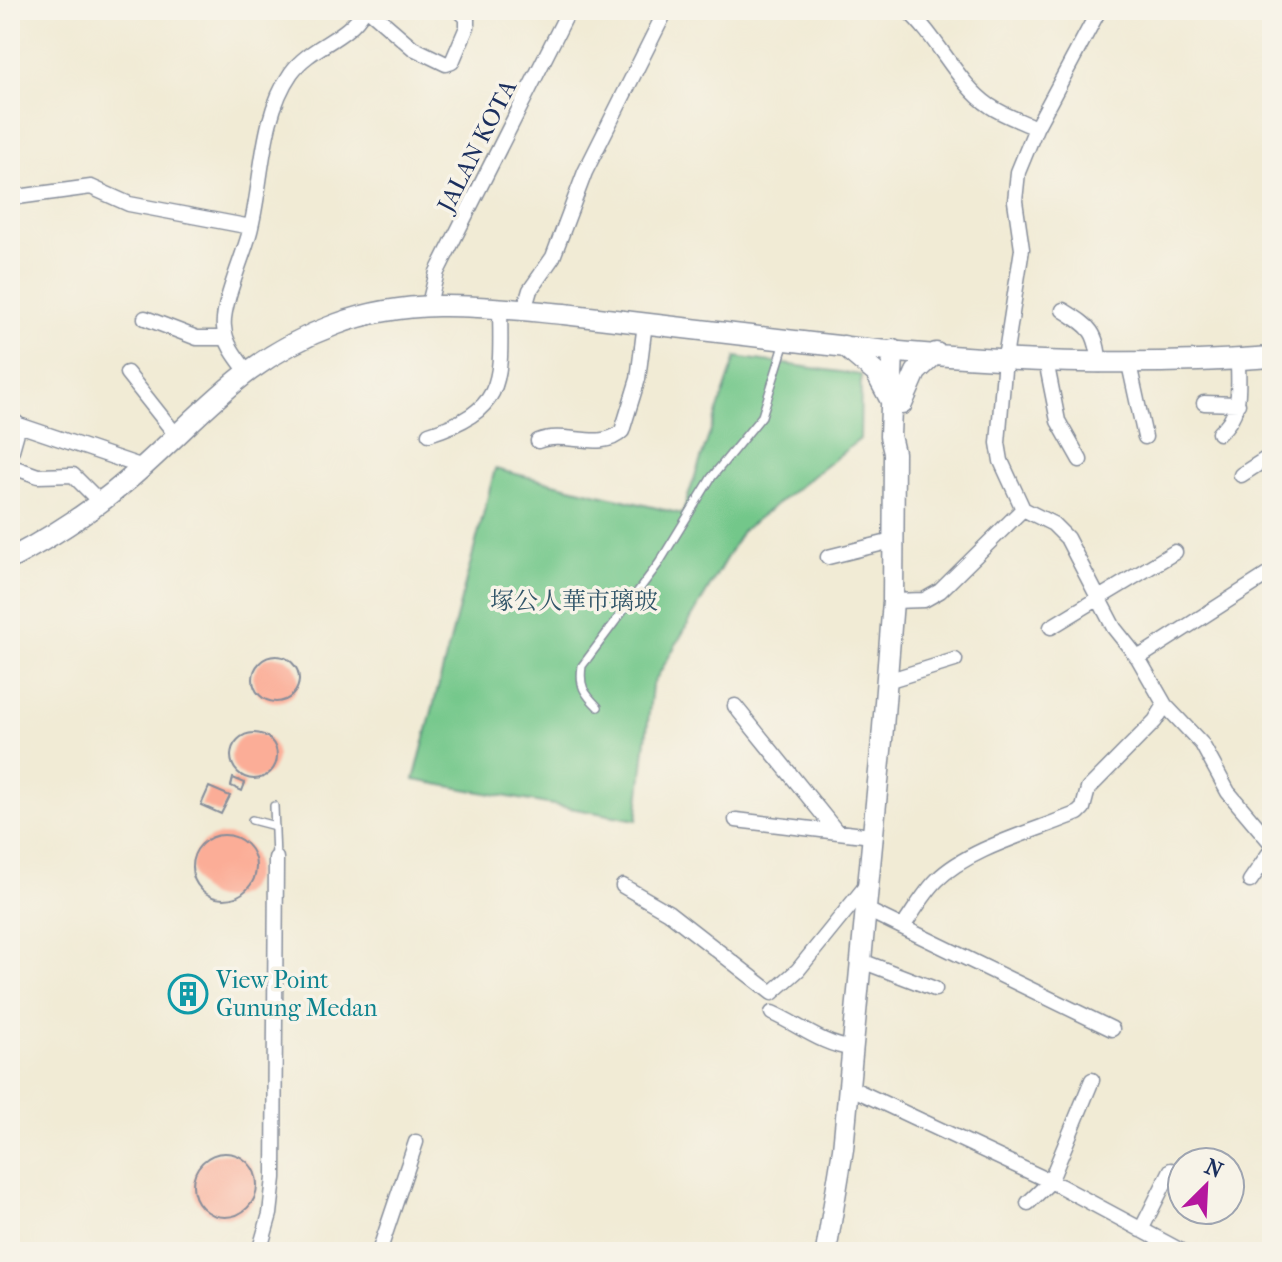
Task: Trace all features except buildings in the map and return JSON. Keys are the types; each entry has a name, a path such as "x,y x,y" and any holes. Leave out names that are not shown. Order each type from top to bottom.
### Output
{"main road":[{"path":"10,559 59,533 101,503 246,370 287,344 340,322 389,309 429,304 500,308 844,346 1100,365 1272,357"},
{"path":"844,346 876,373 896,403"},
{"path":"826,1252 843,1149 887,681 893,601 894,448 899,436 896,403 899,350"},
{"path":"896,403 916,372 936,353"}],"street":[{"path":"246,370 226,338 224,320 251,227 270,125 281,90 307,55 349,30 366,10 413,48 446,64 452,62 467,27 467,18 459,10"},
{"name":"JALAN KOTA","path":"429,304 437,272 508,137 569,10"},
{"path":"524,310 530,290 553,257 590,161 666,10"},
{"path":"907,10 940,43 990,107 1036,128"},
{"path":"1099,10 1036,128 1015,184 1022,249 1005,358 998,443 1004,470 1023,509 1046,520 1067,538 1114,628 1138,658 1165,705 1202,744 1228,792 1272,847 1250,881"},
{"path":"10,198 91,187 129,204 251,227"},
{"path":"429,434 472,418 486,407 500,367 500,308"},
{"path":"1063,310 1091,329 1097,342 1100,365"},
{"path":"145,318 197,338 226,338"},
{"path":"538,441 560,435 589,441 606,440 622,431 638,379 645,323"},
{"path":"1219,433 1234,417 1238,404 1238,360"},
{"path":"1046,361 1058,421 1080,460"},
{"path":"1129,364 1145,437"},
{"path":"127,373 176,435"},
{"path":"1204,403 1238,404"},
{"path":"10,457 15,421 143,467"},
{"path":"1241,475 1272,455"},
{"path":"10,466 38,476 73,475 101,503"},
{"path":"893,601 924,600 940,591 1023,509"},
{"path":"828,557 892,541"},
{"path":"1051,627 1175,552"},
{"path":"1138,658 1272,572"},
{"path":"887,681 955,660"},
{"path":"904,925 932,887 949,871 999,845 1078,813 1088,789 1155,721 1165,705"},
{"path":"735,706 837,832"},
{"path":"736,820 872,836"},
{"path":"259,1252 270,1214 274,1178 276,858"},
{"path":"623,886 668,912 772,993 798,970 866,886"},
{"path":"865,909 904,925 1112,1029"},
{"path":"859,960 935,989"},
{"path":"772,1013 813,1031 831,1046 851,1048"},
{"path":"1028,1203 1050,1182 1092,1080"},
{"path":"847,1086 1050,1182 1183,1252"},
{"path":"379,1252 416,1142"},
{"path":"1141,1230 1166,1180"}],"lane":[{"path":"598,707 583,692 580,681 582,666 659,563 718,468 762,416 785,340"},
{"path":"274,806 276,858"},
{"path":"252,820 275,826"}],"green space":[{"name":"塚公人華市璃玻","path":"736,357 861,375 860,439 742,531 652,686 637,820 414,780 495,469 682,514"}],"place":[{"name":"View Point Gunung Medan","path":"188,994"}]}
